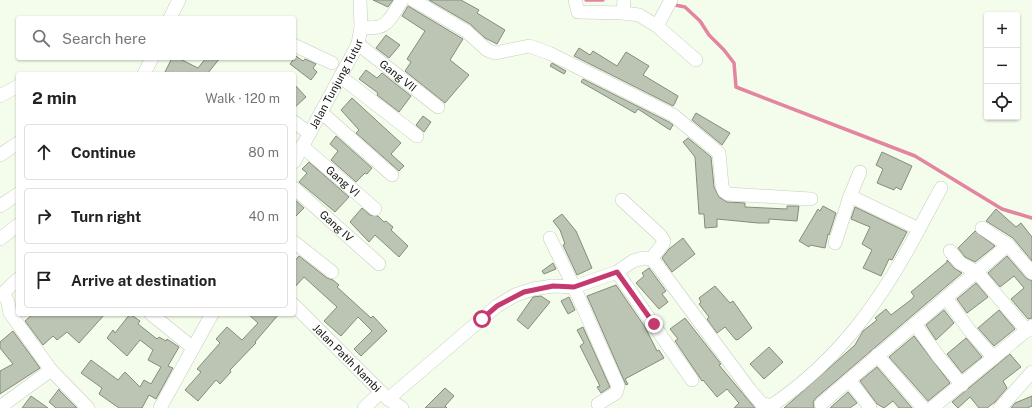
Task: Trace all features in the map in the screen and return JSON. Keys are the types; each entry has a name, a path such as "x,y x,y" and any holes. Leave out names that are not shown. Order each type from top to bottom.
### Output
{"street":[{"path":"171,16 179,0"},
{"name":"Jalan Tunjung Tutur","path":"296,160 306,150 309,133 358,44 361,27 360,0"},
{"path":"361,27 376,29 381,27 388,22 402,0"},
{"path":"413,0 466,31 487,50 495,53 529,46 535,48 548,53 678,118 719,152 722,186 724,191 728,194 811,199"},
{"path":"575,0 578,12 623,6 657,26 696,60"},
{"path":"657,26 671,0"},
{"name":"Gang VII","path":"358,44 438,107"},
{"path":"296,46 332,63"},
{"path":"145,72 151,60"},
{"path":"340,77 418,136"},
{"path":"0,96 16,87"},
{"path":"321,112 392,175"},
{"path":"296,123 309,133"},
{"path":"0,155 16,145"},
{"name":"Gang VI","path":"306,150 375,209"},
{"path":"835,243 850,196 860,172"},
{"path":"364,408 384,395 497,306 515,295 542,287 574,287 617,272 633,261 643,258 651,259 667,277 761,403 771,406 816,372 850,337 899,267 941,188"},
{"name":"Gang IV","path":"296,190 379,264"},
{"path":"0,206 16,195"},
{"path":"850,196 919,229"},
{"path":"622,200 660,235 664,241 651,259"},
{"path":"0,239 16,227"},
{"path":"982,228 1008,245 1032,273"},
{"path":"550,238 574,287 618,386 616,393 598,404"},
{"path":"296,244 332,272"},
{"path":"821,404 1008,245"},
{"path":"932,408 1029,329 977,272 960,263 950,251"},
{"path":"617,272 692,380"},
{"path":"16,281 1,292 8,302 13,319 51,370 88,408"},
{"path":"946,298 970,330 994,358"},
{"name":"Jalan Patih Nambi","path":"296,308 384,395 402,408"},
{"path":"153,316 193,348"},
{"path":"160,408 211,316"},
{"path":"915,324 938,356 962,385"},
{"path":"877,355 923,408"},
{"path":"0,407 51,370"},
{"path":"1000,408 1032,372"},
{"path":"849,380 870,407"}],"building":[{"path":"373,0 393,0 388,7"},
{"path":"429,0 461,0 479,10 477,13 505,30 497,44 485,38 470,24"},
{"path":"408,6 463,39 450,60 469,75 445,103 405,71 411,62 407,59 425,31 402,16"},
{"path":"386,35 400,45 389,58 376,48"},
{"path":"579,48 590,55 593,51 617,66 626,52 649,66 643,75 678,96 675,103 673,106 574,56"},
{"path":"296,56 303,61 305,59 316,64 313,68 317,72 311,80 290,64 293,60 296,60"},
{"path":"171,60 182,60 198,68 204,60 218,60 209,72 165,72"},
{"path":"552,63 566,71 564,74 550,66"},
{"path":"366,70 377,78 382,73 411,96 399,112 377,95 378,93 359,79"},
{"path":"583,79 673,125 670,130 638,109 635,113 581,82"},
{"path":"296,86 306,97 296,106"},
{"path":"352,98 401,143 391,154 404,166 399,171 356,133 359,130 341,110"},
{"path":"696,113 730,133 722,145 692,120"},
{"path":"423,116 431,122 424,132 416,125"},
{"path":"336,136 372,168 367,174 365,173 356,182 331,160 338,151 330,144"},
{"path":"688,138 711,157 714,187 719,197 727,202 745,203 745,207 787,209 787,206 799,206 797,221 769,219 769,223 758,223 717,219 717,227 705,228 704,214 699,214 695,157 683,142"},
{"path":"882,152 912,166 901,190 896,187 894,190 877,183 883,169 876,165"},
{"path":"309,162 349,197 335,212 299,182 307,173 302,169"},
{"path":"296,201 304,208 296,216"},
{"path":"823,206 836,213 829,235 828,234 825,248 810,245 809,247 799,241 818,209 820,211"},
{"path":"855,207 907,232 892,260 889,259 881,276 863,268 872,250 862,244 870,227 851,219"},
{"path":"362,208 370,215 378,216 384,222 386,221 393,227 391,230 408,246 399,257 375,235 369,242 350,222"},
{"path":"996,209 1016,227 1021,223 1032,237 1032,261 1013,238 986,221"},
{"path":"562,214 576,231 592,268 577,275 563,245 565,244 560,230 553,221"},
{"path":"975,231 995,246 975,262 965,257 958,248"},
{"path":"683,238 695,254 672,272 662,258 669,249"},
{"path":"299,256 327,278 333,280 339,285 337,287 371,318 373,316 387,331 361,356 354,349 372,331 358,317 341,336 324,321 337,307 304,277 296,286 296,260"},
{"path":"1007,256 1026,278 1032,281 1032,318 1028,319 1011,299 1024,288 1014,276 1000,287 988,273"},
{"path":"947,260 954,268 962,273 816,398 813,402 814,408 784,408 855,345 863,331 877,320 875,318 886,309 891,315 912,299 914,296 911,292 947,262"},
{"path":"553,263 556,269 544,274 542,271"},
{"path":"649,268 666,291 662,294 668,302 659,309 636,283 644,276 642,273"},
{"path":"976,283 988,297 967,313 957,299"},
{"path":"616,285 645,327 657,351 659,350 664,358 625,379 628,384 626,385 587,296"},
{"path":"715,286 730,303 733,301 752,328 739,339 736,340 725,327 717,333 707,319 709,317 699,304 701,302 699,298"},
{"path":"541,296 550,302 528,329 517,320 533,297"},
{"path":"569,297 575,310 568,314 561,301"},
{"path":"944,310 954,323 936,340 926,325"},
{"path":"999,310 1015,329 994,346 978,328"},
{"path":"31,316 103,316 79,343 67,332 57,340 53,336 43,345 25,321"},
{"path":"128,316 133,316 140,321 138,324 157,339 159,337 166,341 167,339 179,347 168,366 173,368 156,399 149,395 142,408 119,408 99,394 102,388 81,373 91,360 118,380 125,372 140,387 144,380 151,384 161,367 148,360 153,350 140,340 127,356 107,338 113,330 115,333"},
{"path":"250,316 277,316 255,342 256,343 230,370 231,372 220,384 216,380 198,401 185,390 201,372 197,369 220,343 216,339 227,327 242,340 258,323"},
{"path":"685,318 721,364 719,365 755,408 734,408 739,403 727,389 717,397 703,380 702,381 675,341 678,339 670,329"},
{"path":"583,327 610,387 601,393 597,387 600,386 580,346 584,343 577,330"},
{"path":"13,331 40,368 0,394 0,371 13,364 0,348 0,342"},
{"path":"914,336 950,383 928,401 889,357"},
{"path":"966,338 982,357 962,373 947,354"},
{"path":"769,347 783,362 764,379 750,364"},
{"path":"1010,354 1021,367 1003,381 1007,388 995,402 987,408 979,408 970,397 958,408 952,402"},
{"path":"877,367 912,408 899,408 893,401 884,408 877,404 860,381"},
{"path":"445,388 454,396 445,406 447,408 425,408"},
{"path":"59,389 77,408 56,408 49,402"},
{"path":"848,392 857,403 850,408 830,408"},
{"path":"31,396 48,408 22,408"},
{"path":"1032,396 1032,406 1027,408 1011,408 1015,403"}],"waterway":[{"path":"586,0 603,0"},
{"path":"672,2 675,5 685,7 700,21 709,35 734,63 736,87 915,156 1002,209 1032,218"}],"route":[{"path":"482,319 497,306 515,295 542,287 574,287 617,272 654,324"}]}
